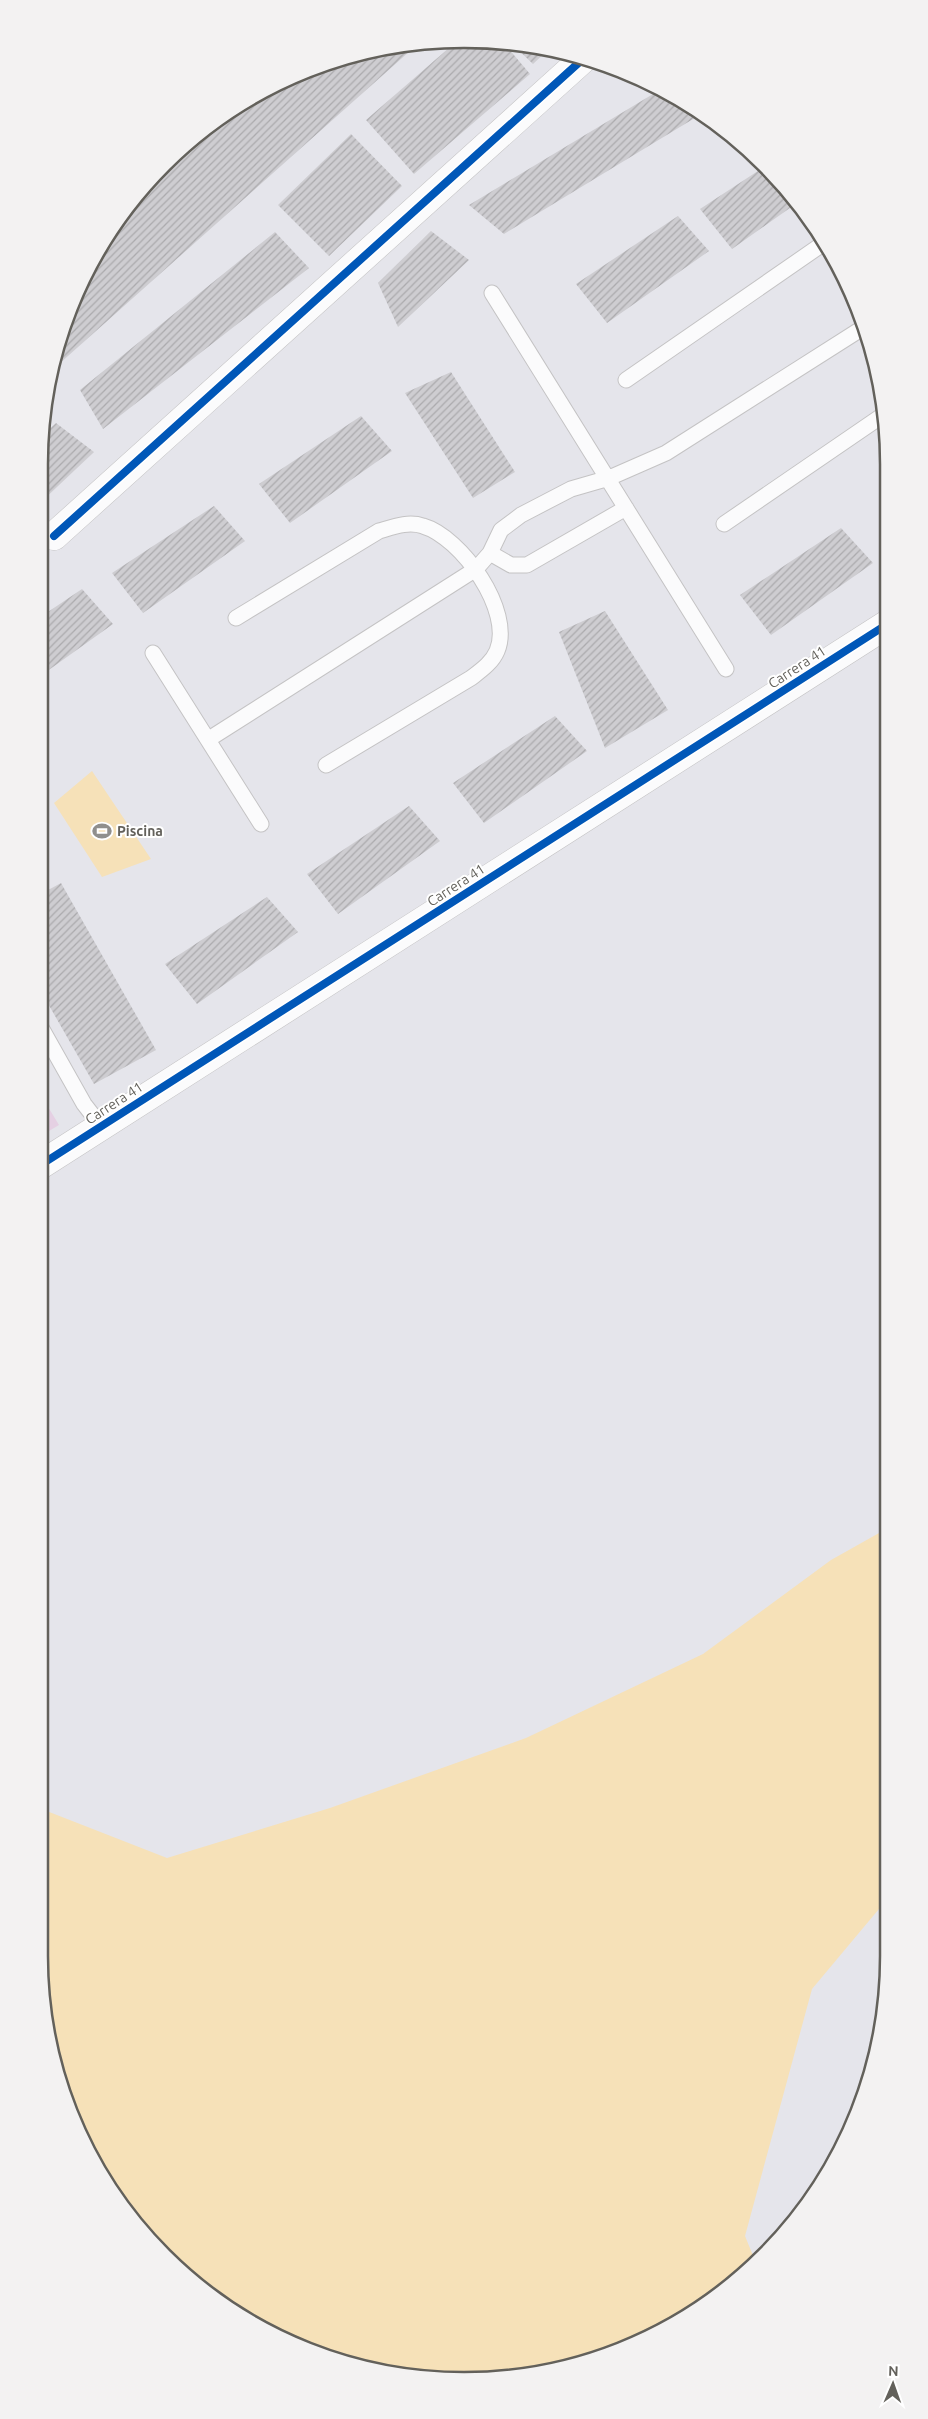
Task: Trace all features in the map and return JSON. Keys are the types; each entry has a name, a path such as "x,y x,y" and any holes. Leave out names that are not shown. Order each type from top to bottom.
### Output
{"street":[{"path":"54,536 578,64"},
{"name":"Carrera 41","path":"48,1160 880,629"}],"lane":[{"path":"626,380 819,247"},
{"path":"492,293 609,478 726,669"},
{"path":"209,740 476,568 490,553 502,530 520,514 571,489 609,478 666,454 858,331"},
{"path":"724,524 878,418"},
{"path":"490,553 511,565 528,565 626,508"},
{"path":"236,618 378,531 401,524 422,525 440,533 476,568 498,612 500,633 497,651 486,667 471,678 326,765"},
{"path":"153,653 261,824"},
{"path":"48,1040 84,1104 102,1126"}],"shaded area":[{"name":"Piscina","path":"92,771 151,859 102,877 54,803"},
{"path":"48,1107 59,1125 48,1132"},
{"path":"880,1532 880,1908 812,1989 745,2236 753,2255 718,2285 672,2316 623,2340 572,2357 545,2363 491,2371 464,2372 410,2368 383,2363 356,2357 305,2340 256,2316 233,2301 210,2285 169,2250 134,2209 103,2163 79,2114 62,2063 51,2009 48,1982 48,1812 167,1858 330,1808 526,1738 703,1654 831,1560"}],"building":[{"path":"449,48 510,50 530,74 414,174 366,120"},
{"path":"410,51 61,363 79,305 103,256 134,210 151,189 189,151 233,118 280,90 305,79 356,62"},
{"path":"520,51 542,55 533,64"},
{"path":"654,93 695,118 504,234 469,205"},
{"path":"351,134 402,186 329,256 278,205"},
{"path":"760,170 791,207 732,249 700,209"},
{"path":"678,216 709,251 607,323 576,284"},
{"path":"431,231 469,260 398,327 378,283"},
{"path":"275,232 309,268 103,429 80,390"},
{"path":"451,372 515,472 473,498 405,393"},
{"path":"361,416 392,451 290,523 259,484"},
{"path":"56,423 94,452 48,495 48,437 49,430"},
{"path":"214,506 245,541 143,613 112,573"},
{"path":"841,528 873,563 771,635 740,595"},
{"path":"82,589 113,624 48,671 48,612"},
{"path":"605,611 668,710 605,748 559,632"},
{"path":"555,716 587,751 484,823 453,783"},
{"path":"409,806 440,841 338,914 307,874"},
{"path":"61,883 156,1050 94,1084 48,1004 48,890"},
{"path":"267,897 298,932 197,1004 165,964"}],"cycle path":[{"path":"54,536 578,64"},
{"path":"48,1160 880,629"}],"place":[{"name":"Piscina","path":"102,831"}]}
